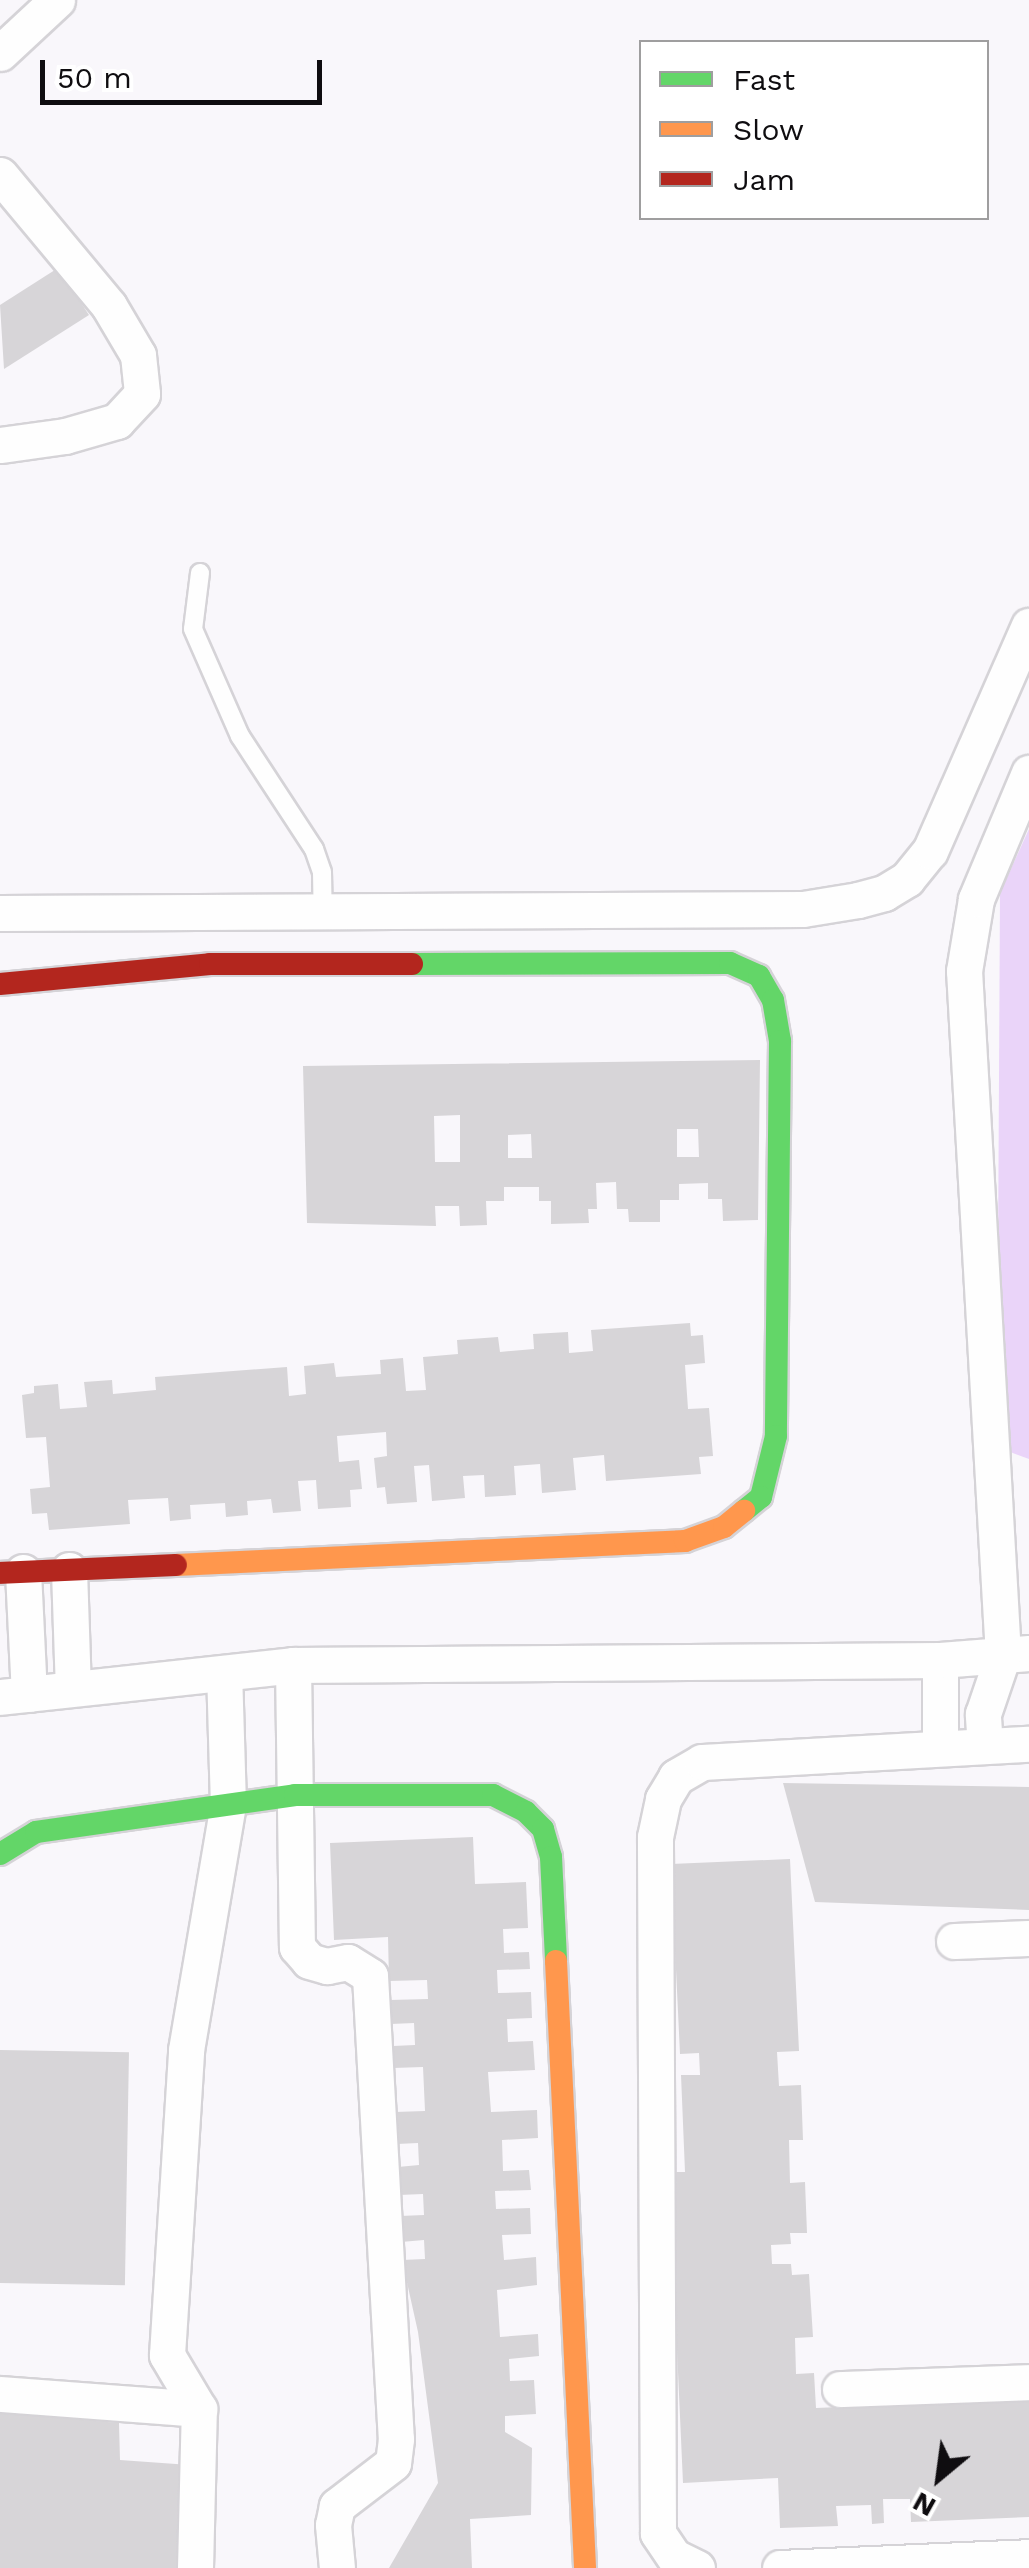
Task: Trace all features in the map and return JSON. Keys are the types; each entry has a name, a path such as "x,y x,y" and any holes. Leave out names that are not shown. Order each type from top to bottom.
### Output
{"street":[{"path":"0,52 56,0"},
{"path":"0,174 110,306 138,354 142,394 116,421 65,436 0,444"},
{"path":"0,913 803,909 884,893 907,879 930,851 1029,626"},
{"path":"985,1746 983,1714 1016,1654 964,971 976,899 1029,773"},
{"path":"0,984 210,964 730,963 759,976 773,1000 780,1041 776,1436 762,1497 724,1527 686,1540 12,1573 14,1695 293,1665 940,1660 1016,1654"},
{"path":"69,1570 73,1688"},
{"path":"940,1660 940,1748"},
{"path":"293,1665 298,1946 308,1961 327,1966 348,1962 370,1976 396,2439 392,2463 337,2506 337,2568"},
{"path":"195,2568 199,2409 167,2354 186,2050 228,1804 224,1672"},
{"path":"697,2568 674,2558 658,2534 656,1837 663,1799 676,1777 702,1762 1029,1744"},
{"path":"0,1854 36,1832 294,1795 493,1794 526,1812 543,1829 551,1856 585,2568"},
{"path":"954,1941 1029,1938"},
{"path":"840,2389 1029,2382"},
{"path":"0,2394 199,2409"},
{"path":"780,2568 1029,2557"}],"lane":[{"path":"200,573 193,629 240,736 314,849 322,872 323,912"}],"shaded area":[{"path":"1029,829 1029,1459 997,1447 1000,893"}],"building":[{"path":"58,268 89,315 4,369 0,305"},
{"path":"760,1060 758,1220 723,1221 722,1199 708,1199 708,1183 679,1184 679,1200 660,1200 660,1222 629,1222 628,1209 617,1209 616,1182 596,1183 597,1209 588,1209 589,1223 551,1224 551,1201 539,1201 539,1187 504,1187 504,1201 486,1201 487,1225 460,1226 459,1206 435,1206 436,1226 307,1223 303,1066","holes":["460,1115 460,1162 435,1162 434,1116","677,1129 698,1129 699,1157 677,1157","531,1134 532,1158 508,1158 508,1135"]},
{"path":"690,1323 691,1336 703,1335 705,1363 685,1365 688,1409 709,1408 713,1456 699,1457 701,1474 606,1481 604,1455 573,1458 576,1490 542,1493 540,1464 514,1466 516,1495 485,1497 484,1475 463,1476 465,1498 432,1501 429,1465 414,1466 417,1502 387,1504 385,1487 377,1488 374,1458 387,1456 386,1432 337,1436 339,1462 359,1460 362,1489 350,1490 351,1507 318,1509 316,1480 298,1481 301,1511 273,1513 271,1499 247,1501 248,1515 226,1517 225,1503 190,1505 191,1519 170,1521 168,1498 128,1500 130,1524 49,1530 47,1513 32,1514 30,1489 50,1487 46,1437 26,1438 22,1395 34,1393 34,1386 58,1384 60,1409 87,1407 84,1382 112,1380 113,1394 156,1390 155,1377 287,1367 289,1396 306,1394 304,1366 334,1363 336,1377 381,1374 380,1360 403,1358 406,1391 426,1390 423,1357 458,1354 457,1340 498,1337 500,1352 534,1349 533,1334 568,1332 569,1353 593,1351 591,1330"},
{"path":"783,1783 1029,1787 1029,1910 815,1902"},
{"path":"473,1837 475,1884 526,1882 528,1928 503,1929 504,1953 529,1952 530,1969 497,1970 498,1993 531,1992 532,2018 507,2019 508,2042 533,2041 535,2070 488,2072 491,2112 537,2110 538,2138 502,2140 503,2171 529,2170 531,2190 495,2191 496,2209 530,2208 531,2234 502,2235 504,2260 536,2257 537,2285 497,2290 500,2337 538,2334 539,2356 509,2359 510,2381 534,2380 536,2414 505,2416 505,2432 532,2448 531,2515 470,2519 472,2568 389,2568 438,2483 418,2332 402,2260 425,2259 424,2240 401,2242 400,2216 424,2215 423,2194 399,2195 398,2167 419,2165 418,2143 397,2144 395,2112 425,2111 423,2067 393,2068 393,2046 415,2045 414,2023 391,2024 390,2000 428,1999 427,1980 389,1981 388,1937 334,1940 330,1843"},
{"path":"790,1859 799,2051 777,2052 779,2086 801,2085 803,2140 789,2140 790,2183 805,2182 807,2233 790,2233 791,2244 771,2245 772,2264 791,2264 792,2275 809,2274 813,2337 795,2338 796,2374 814,2373 816,2408 1029,2399 1029,2517 911,2522 910,2499 883,2499 884,2523 872,2524 871,2505 836,2506 838,2526 780,2528 778,2478 683,2483 669,2172 685,2172 681,2075 700,2075 699,2053 680,2054 671,1864"},
{"path":"0,2050 129,2052 125,2285 0,2283"},
{"path":"0,2413 119,2423 120,2460 190,2465 183,2568 0,2568"}],"traffic: fast":[{"path":"412,964 730,963 759,976 773,1000 780,1041 776,1436 761,1497 744,1511"},
{"path":"0,1854 36,1832 295,1795 493,1795 526,1812 543,1829 551,1857 556,1961"}],"traffic: slow":[{"path":"176,1565 685,1541 724,1527 744,1511"},
{"path":"556,1961 585,2568"}],"traffic: jam":[{"path":"0,984 210,964 412,964"},
{"path":"0,1573 176,1565"}]}
